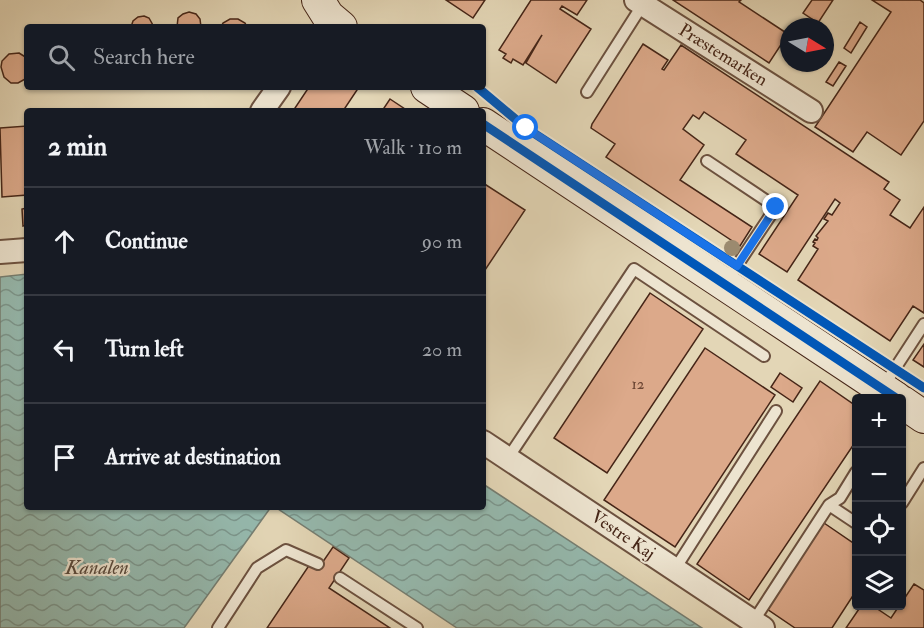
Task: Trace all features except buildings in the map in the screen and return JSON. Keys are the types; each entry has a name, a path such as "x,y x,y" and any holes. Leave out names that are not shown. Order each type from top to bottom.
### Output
{"street":[{"name":"Præstemarken","path":"640,2 811,111"},
{"path":"264,108 277,90"},
{"path":"432,90 458,108"},
{"path":"486,126 888,394"},
{"path":"0,252 24,250"},
{"path":"906,405 924,417"},
{"name":"Vestre Kaj","path":"486,444 758,625"}],"lane":[{"path":"587,92 640,2"},
{"path":"708,161 776,207 724,285"},
{"path":"508,458 634,269 764,356"},
{"path":"894,394 924,324"},
{"path":"675,569 776,411"},
{"path":"903,502 924,468"},
{"path":"758,625 829,505 840,498 852,478"},
{"path":"829,505 852,520"},
{"path":"218,628 257,568 286,550 318,564"},
{"path":"340,578 417,628"}],"water":[{"name":"Kanalen","path":"24,274 24,510 269,510 184,628 0,628 0,277"},
{"path":"486,486 702,628 457,628 280,510 486,510"}],"cycle path":[{"path":"481,90 526,128 924,388"},
{"path":"486,126 890,394"}],"route":[{"path":"526,128 737,266 776,207"}]}
